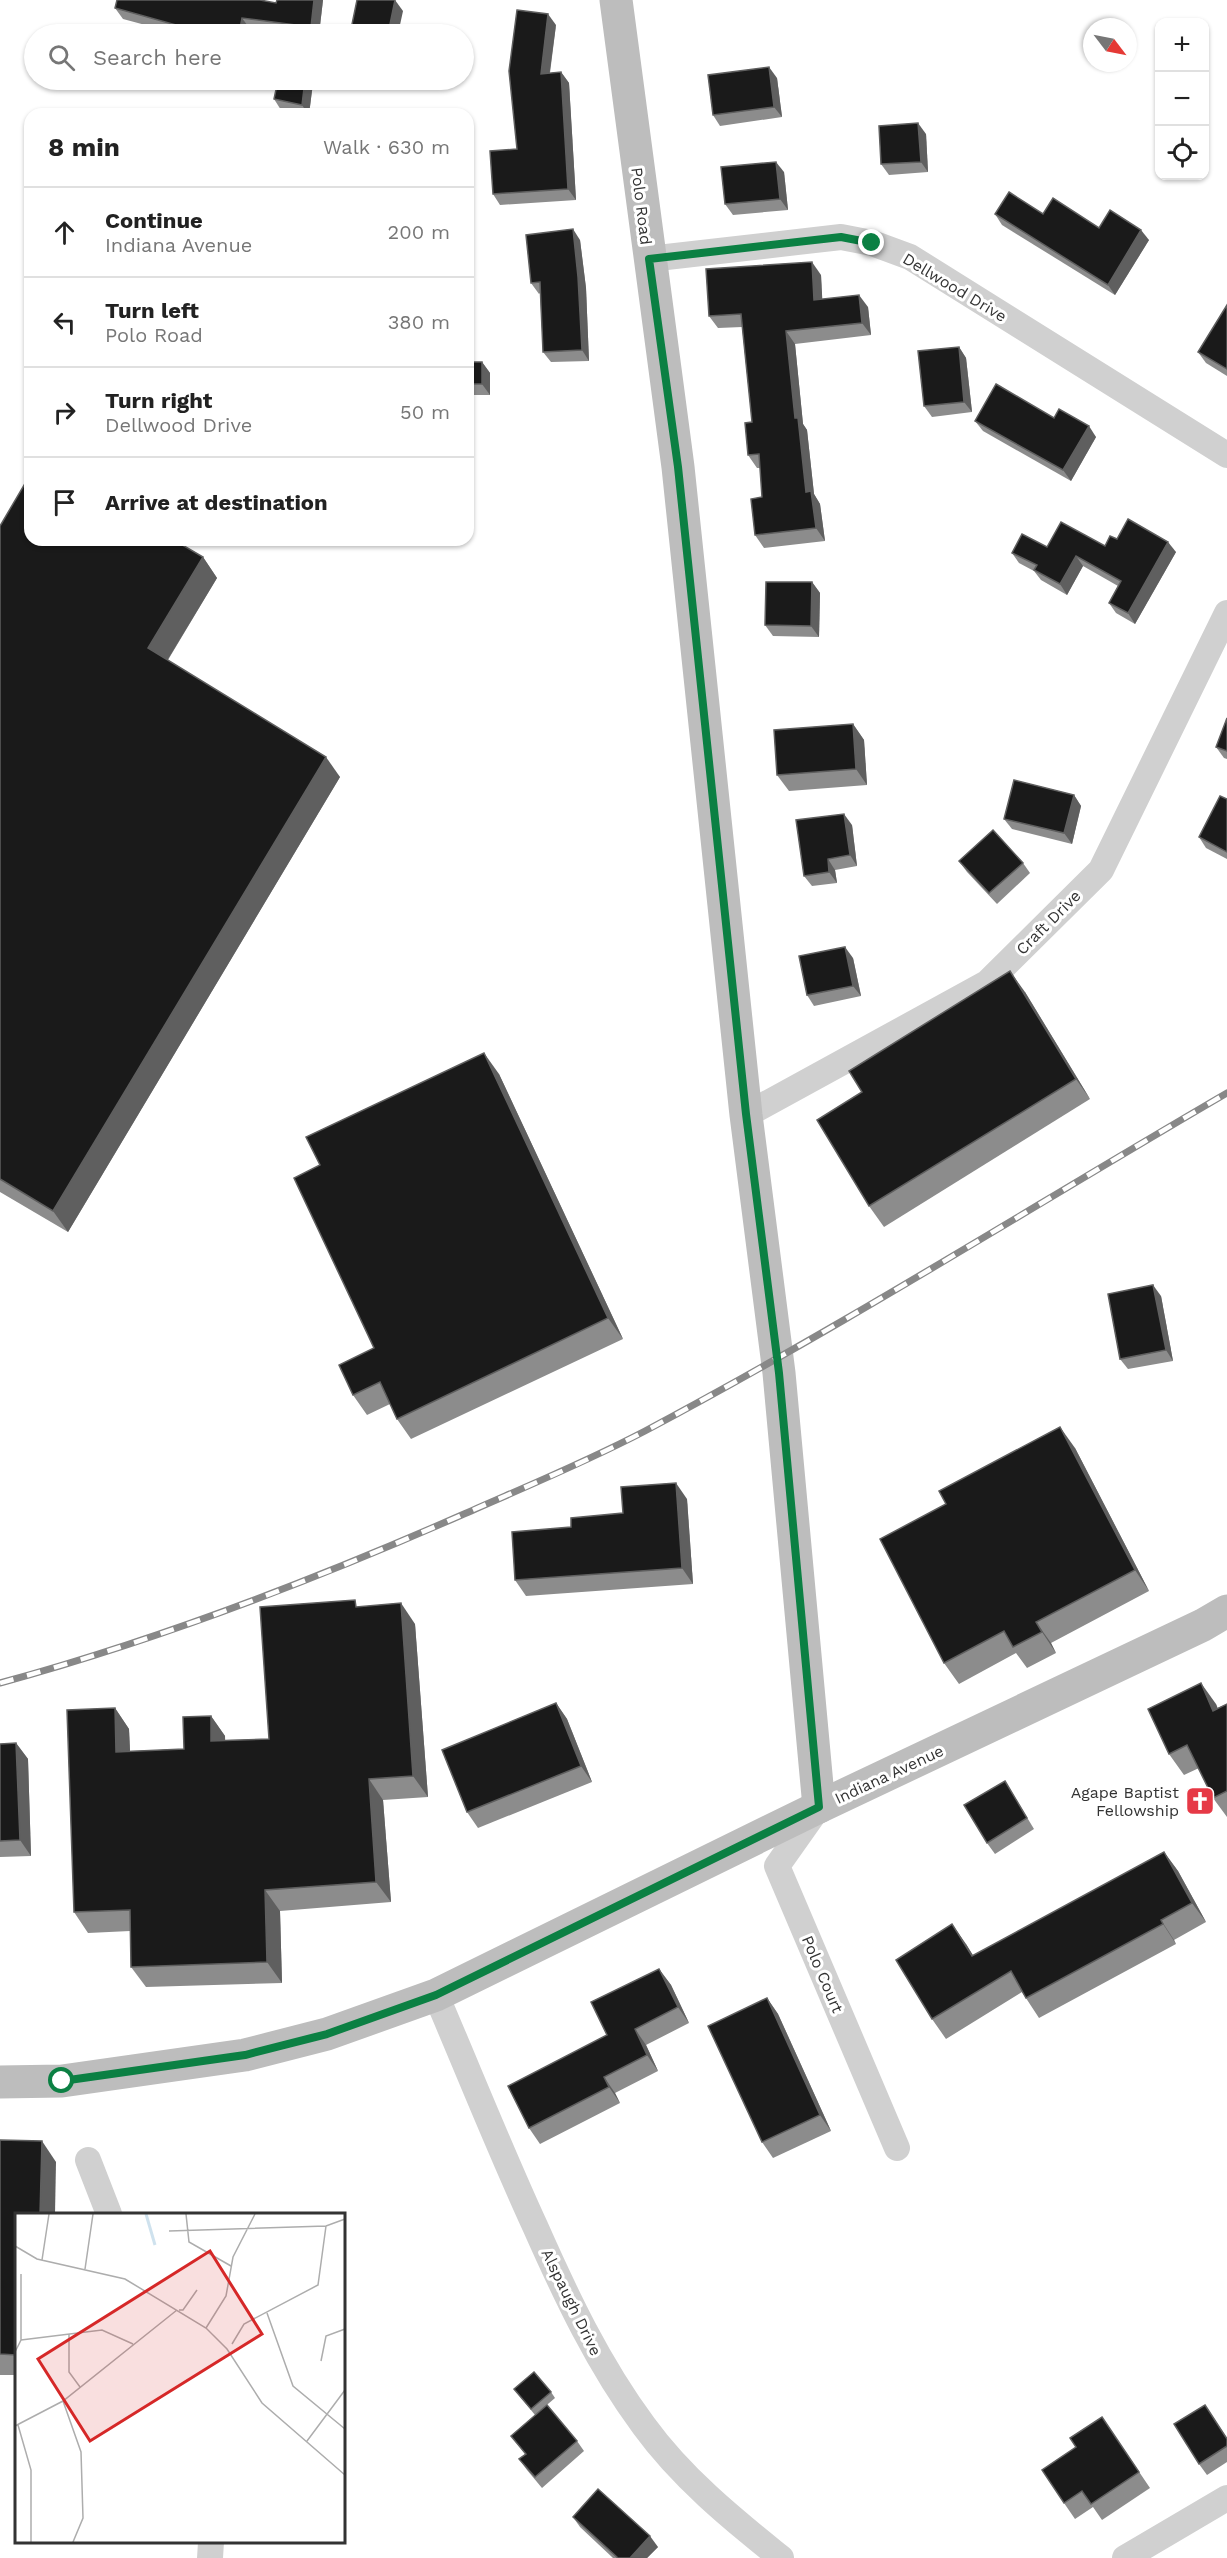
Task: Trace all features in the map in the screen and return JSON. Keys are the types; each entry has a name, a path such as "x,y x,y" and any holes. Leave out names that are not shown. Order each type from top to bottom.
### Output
{"main road":[{"name":"Polo Road","path":"616,0 678,467 746,1114 779,1373 819,1807"},
{"name":"Indiana Avenue","path":"0,2082 62,2081 245,2055 327,2034 436,1995 819,1807 1203,1625 1227,1611"}],"street":[{"name":"Dellwood Drive","path":"649,259 841,237 872,243 910,257 1227,455"},
{"name":"Craft Drive","path":"746,1114 987,983 1101,870 1227,613"},
{"name":"Polo Court","path":"819,1807 777,1866 897,2148"},
{"name":"Alspaugh Drive","path":"436,1995 511,2173 572,2309 609,2375 645,2427 686,2475 732,2518 781,2558"},
{"path":"88,2160 109,2213"},
{"path":"1125,2558 1227,2498"},
{"path":"210,2558 211,2543"}],"building":[{"path":"117,0 260,0 276,3 277,0 314,0 311,24 288,24 242,18 241,24 172,24 115,8"},
{"path":"357,0 395,0 390,24 352,24"},
{"path":"517,10 548,14 541,74 561,72 568,189 493,194 490,151 517,149 509,71"},
{"path":"769,67 774,107 713,115 708,75"},
{"path":"276,90 304,90 302,105 274,99"},
{"path":"918,123 921,162 881,164 879,126"},
{"path":"776,162 780,199 725,204 721,167"},
{"path":"1009,192 1043,214 1053,198 1099,228 1110,210 1141,230 1108,285 995,214"},
{"path":"573,229 582,350 543,352 540,282 531,283 526,235"},
{"path":"812,262 814,300 859,295 862,323 786,331 806,492 811,491 816,528 755,535 751,499 762,497 759,454 748,455 745,423 752,422 741,314 709,316 706,269"},
{"path":"1227,305 1227,369 1198,352"},
{"path":"959,347 964,402 924,406 918,351"},
{"path":"474,362 482,362 482,384 474,384"},
{"path":"996,384 1054,418 1059,409 1089,426 1063,470 975,421"},
{"path":"24,485 24,546 184,546 203,557 148,648 326,757 53,1211 0,1179 0,526"},
{"path":"1128,519 1168,542 1128,613 1109,603 1121,581 1076,556 1060,584 1034,570 1037,565 1012,553 1022,534 1047,547 1061,522 1105,546 1110,536 1117,539"},
{"path":"766,582 812,582 811,626 765,625"},
{"path":"1227,718 1227,751 1216,747"},
{"path":"853,724 856,769 777,775 774,730"},
{"path":"1014,780 1074,795 1064,833 1004,819"},
{"path":"1220,796 1227,799 1227,852 1199,837"},
{"path":"844,814 850,855 828,859 829,872 804,876 796,820"},
{"path":"993,830 1023,863 989,893 959,861"},
{"path":"845,947 853,986 807,995 799,956"},
{"path":"1010,971 1076,1079 869,1206 817,1120 862,1092 849,1071"},
{"path":"484,1053 608,1318 397,1419 380,1382 353,1395 339,1365 374,1348 294,1178 320,1165 306,1137"},
{"path":"1153,1285 1166,1350 1120,1359 1108,1294"},
{"path":"1060,1427 1135,1570 1036,1622 1042,1632 1013,1647 1004,1631 944,1663 880,1539 946,1504 939,1491"},
{"path":"676,1483 682,1568 515,1580 512,1532 571,1527 571,1518 623,1513 621,1487"},
{"path":"355,1600 356,1607 401,1603 413,1776 369,1779 376,1882 265,1890 267,1962 131,1967 130,1910 74,1912 67,1710 115,1708 116,1752 184,1749 183,1717 211,1716 211,1741 269,1739 260,1607"},
{"path":"1201,1683 1213,1711 1227,1704 1227,1791 1213,1798 1187,1745 1169,1754 1148,1709"},
{"path":"556,1703 581,1766 467,1812 442,1750"},
{"path":"16,1743 20,1840 0,1841 0,1744"},
{"path":"1005,1781 1027,1818 987,1843 964,1805"},
{"path":"1164,1852 1192,1903 1161,1920 1163,1924 1026,1998 1011,1971 932,2019 896,1960 952,1924 972,1956"},
{"path":"659,1969 678,2007 635,2029 647,2055 604,2077 609,2087 529,2128 508,2086 607,2035 591,2002"},
{"path":"767,1998 820,2115 762,2142 708,2026"},
{"path":"0,2140 42,2141 40,2213 15,2213 15,2355 0,2354"},
{"path":"534,2372 551,2392 531,2409 514,2389"},
{"path":"547,2405 577,2441 535,2477 519,2459 526,2454 511,2436"},
{"path":"1205,2405 1227,2439 1227,2446 1199,2464 1174,2424"},
{"path":"1102,2417 1139,2472 1091,2504 1082,2491 1064,2503 1042,2470 1076,2447 1070,2438"},
{"path":"598,2489 650,2536 630,2558 618,2558 573,2517"}],"railway":[{"path":"0,1683 118,1648 293,1585 533,1484 600,1453 645,1431 792,1350 1227,1093"}],"place":[{"name":"Agape Baptist Fellowship","path":"1200,1801"}],"route":[{"path":"62,2081 245,2055 327,2034 436,1995 819,1807 779,1373 746,1114 678,467 649,259 841,237 872,243"}]}
